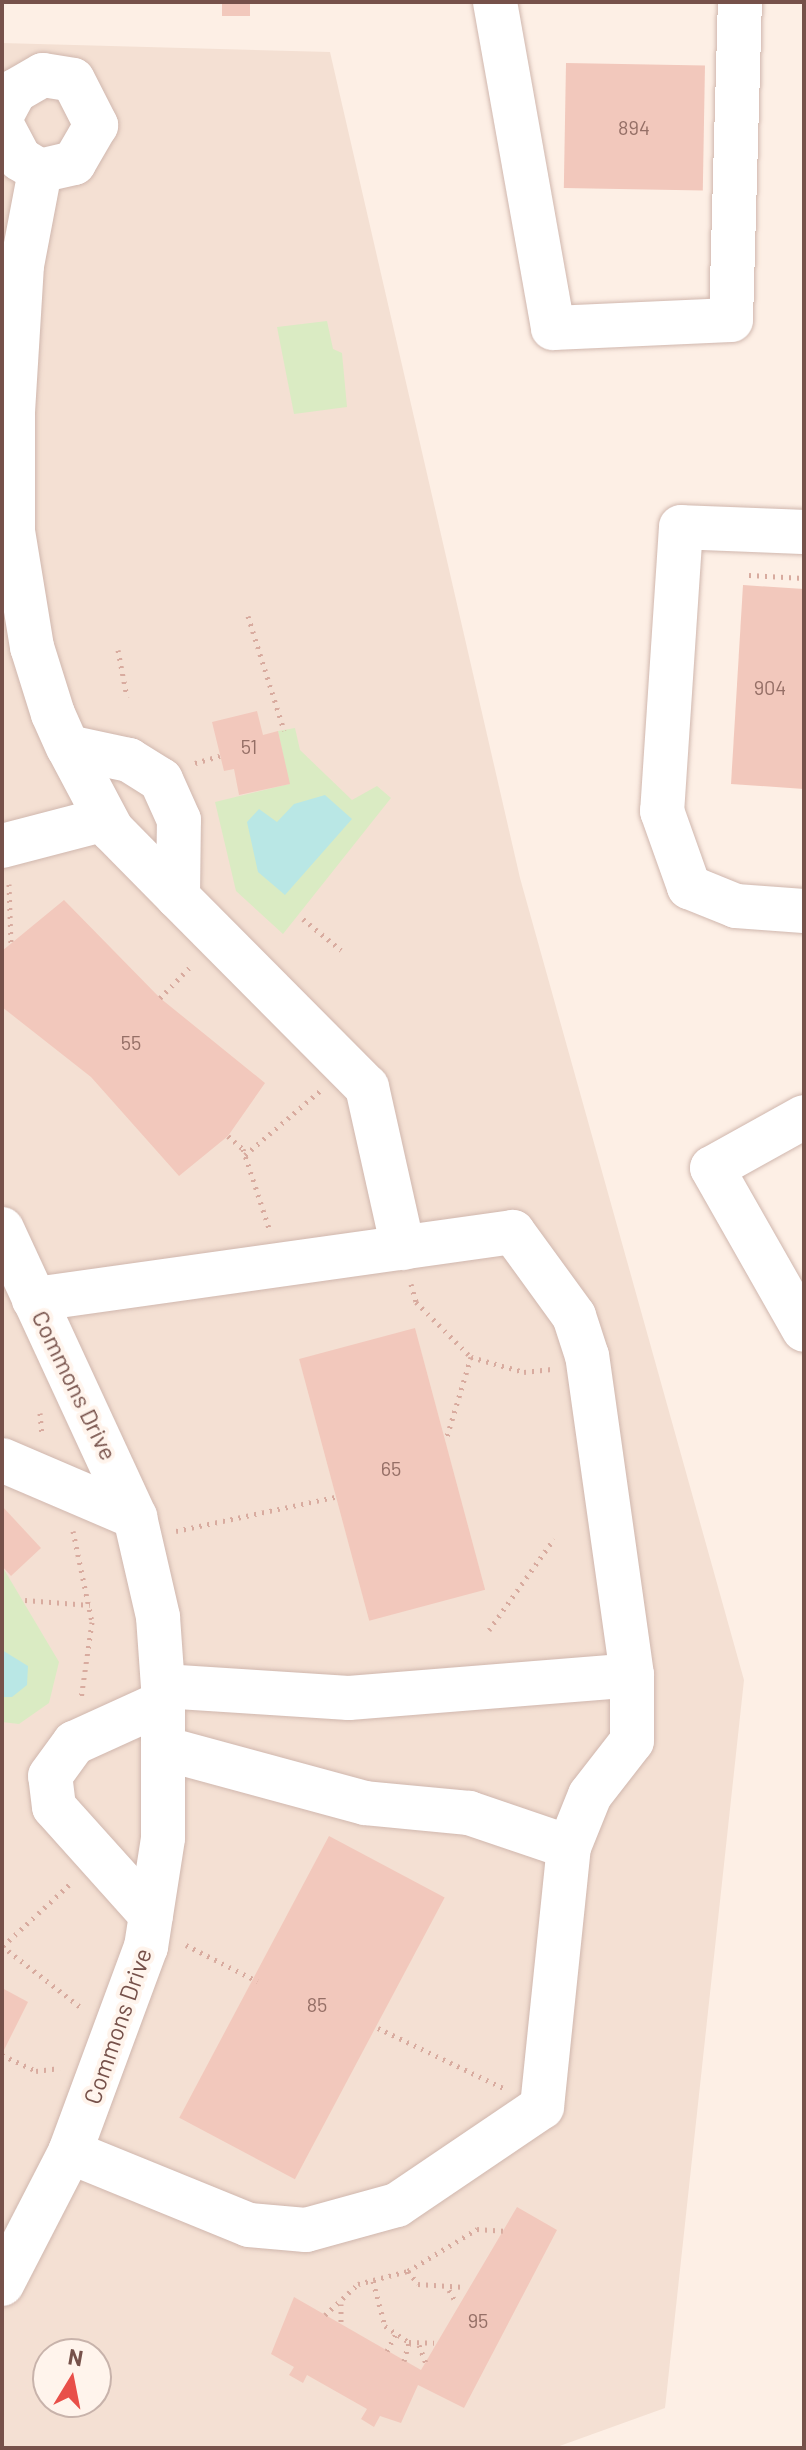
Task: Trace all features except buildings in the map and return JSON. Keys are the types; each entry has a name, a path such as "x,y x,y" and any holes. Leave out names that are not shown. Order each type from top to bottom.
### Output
{"street":[{"path":"495,2 553,328 731,320 740,2"},
{"path":"2,115 15,91 43,75 73,80 89,104 96,125 85,151 74,163 40,171 20,159 2,125"},
{"path":"40,171 22,265 13,531 32,647 68,747 106,819 143,867 178,897 349,1064 374,1105 403,1248"},
{"path":"804,532 681,527 662,811 689,887 736,906 804,911"},
{"path":"68,747 129,760 161,780 179,820 178,897"},
{"path":"5,845 106,819"},
{"path":"804,1117 712,1168 804,1330"},
{"name":"Commons Drive","path":"2,1229 137,1528 158,1617 166,1749 150,1921 70,2152 2,2284"},
{"path":"34,1299 513,1232 574,1316 589,1366 632,1675 632,1741 590,1795 569,1847 542,2107 397,2205 306,2230 249,2225 70,2152"},
{"path":"11,1465 76,1493 137,1528"},
{"path":"150,1921 54,1807 50,1776 74,1743 163,1694 349,1698 632,1675"},
{"path":"166,1749 365,1803 469,1813 569,1847"}],"path":[{"path":"749,575 804,578"},
{"path":"248,616 284,730"},
{"path":"118,650 127,697"},
{"path":"5,845 11,943"},
{"path":"303,919 341,950"},
{"path":"245,1155 349,1064"},
{"path":"228,1136 245,1155 267,1210 272,1266"},
{"path":"403,1248 416,1302 471,1357 524,1372 589,1366"},
{"path":"446,1440 471,1357"},
{"path":"11,1465 39,1450 44,1425 36,1402"},
{"path":"74,1743 90,1605 69,1511 76,1493"},
{"path":"137,1528 335,1497"},
{"path":"489,1630 554,1539"},
{"path":"25,1600 90,1605"},
{"path":"82,2026 88,2013 2,1946 99,1857"},
{"path":"150,1921 257,1981"},
{"path":"378,2028 542,2107"},
{"path":"2,2055 36,2071 65,2067 71,2054"},
{"path":"341,2325 341,2304 358,2284 408,2271 477,2229 503,2231"},
{"path":"408,2271 418,2284 449,2290 465,2287"},
{"path":"373,2281 385,2326 409,2342 419,2345 434,2343"},
{"path":"449,2290 455,2301"},
{"path":"325,2315 331,2304 341,2304"},
{"path":"387,2351 395,2335"},
{"path":"404,2361 409,2342"},
{"path":"419,2345 426,2363"}],"shaded area":[{"path":"2,43 330,52 520,878 744,1680 665,2408 554,2448 2,2448"}],"green space":[{"path":"327,321 333,349 342,353 347,407 294,414 277,327"},
{"path":"295,728 300,750 352,800 377,786 391,798 283,934 236,891 215,802 289,784 278,731"},
{"path":"2,1566 59,1662 49,1703 19,1724 2,1722"}],"water":[{"path":"325,795 352,819 285,895 258,872 247,822 259,809 277,822 294,804"},
{"path":"2,1650 28,1666 27,1685 12,1697 2,1697"}]}
